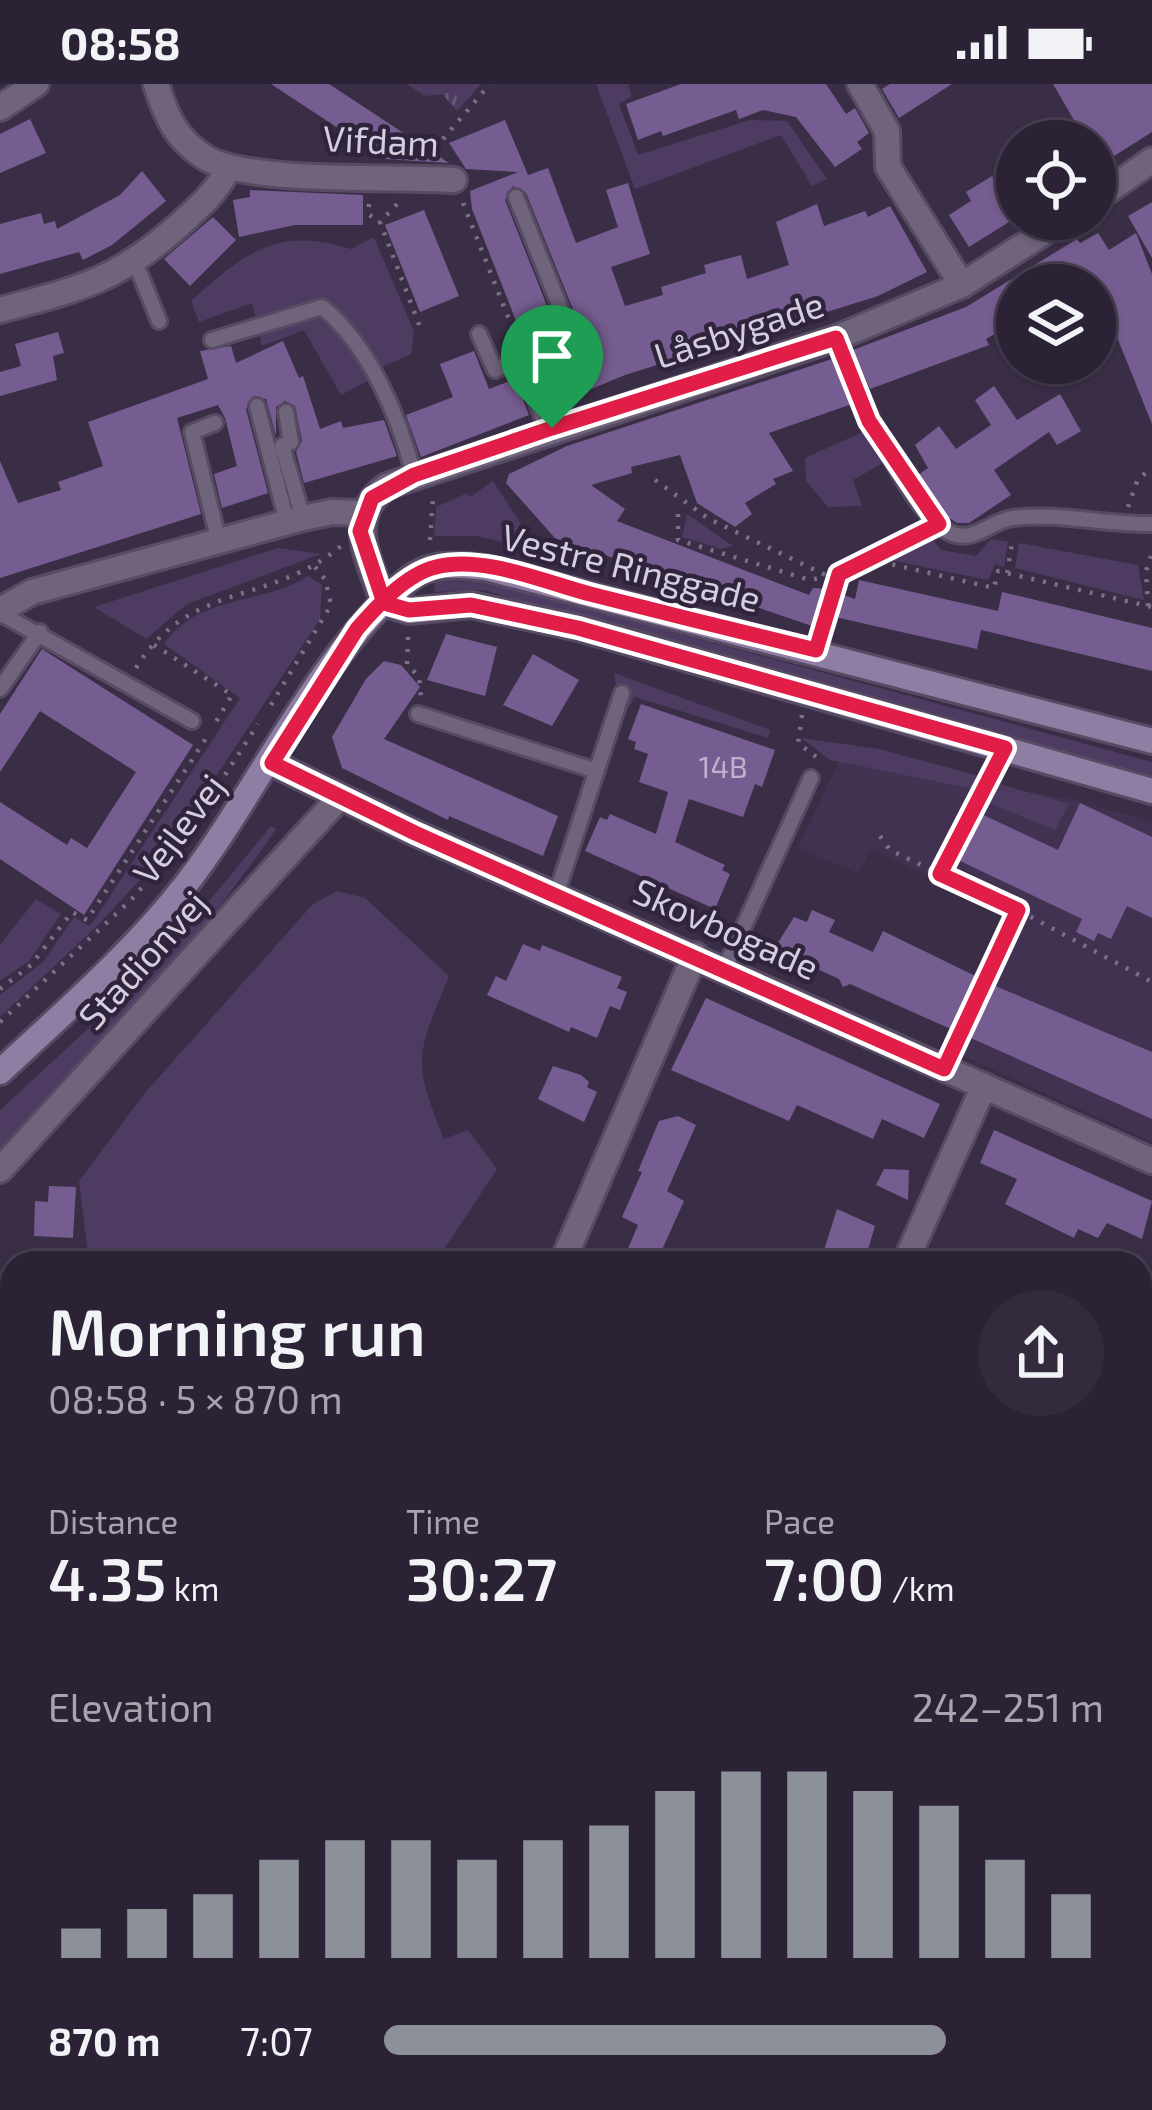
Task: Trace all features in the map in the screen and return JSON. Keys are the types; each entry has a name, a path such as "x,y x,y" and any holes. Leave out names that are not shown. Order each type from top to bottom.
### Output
{"main road":[{"name":"Vestre Ringgade","path":"384,603 411,577 429,568 468,566 816,650 1152,741"},
{"name":"Vestre Ringgade","path":"384,603 409,610 446,604 493,609 1152,791"},
{"name":"Vejlevej","path":"0,1072 118,961 186,885 272,763 357,629 384,603"}],"street":[{"path":"0,108 36,84"},
{"path":"0,310 89,286 136,264 218,190 228,169 184,141 167,121 156,84"},
{"path":"860,84 887,131 888,167 962,285"},
{"path":"1116,179 1152,160"},
{"name":"Vifdam","path":"228,169 454,180"},
{"name":"Låsbygade","path":"361,522 372,498 414,475 836,338 962,285 1032,240"},
{"path":"523,353 552,428"},
{"path":"0,611 32,592 332,512 361,522 384,603"},
{"name":"Skovbogade","path":"272,763 339,798 1152,1161"},
{"name":"Stadionvej","path":"0,1170 339,798"},
{"path":"567,1251 695,955"},
{"path":"909,1251 984,1087"}],"lane":[{"path":"479,334 495,370 523,353 572,338 516,197"},
{"path":"136,264 159,321"},
{"path":"212,340 322,308 340,322 374,373 414,475"},
{"path":"836,338 869,421 939,524 957,536 1017,518 1152,524"},
{"path":"257,406 295,520"},
{"path":"286,412 291,442 282,446 295,520"},
{"path":"215,423 192,432 219,542"},
{"path":"0,611 192,721"},
{"path":"0,689 40,632"},
{"path":"557,892 622,693"},
{"path":"418,714 597,771"},
{"path":"725,968 811,778"}],"path":[{"path":"443,139 490,84"},
{"name":"Vifdam","path":"454,180 523,353"},
{"path":"370,188 368,214 380,222 420,328"},
{"path":"380,222 397,204"},
{"path":"430,540 430,508 442,467"},
{"path":"1128,524 1131,494 1152,468"},
{"path":"656,480 709,520 838,581"},
{"path":"678,514 678,540 809,580 828,576"},
{"path":"1007,573 1017,518"},
{"path":"127,683 180,617 208,602 280,584 315,567 361,522"},
{"path":"816,650 839,574 939,524"},
{"path":"869,560 994,588 998,571 1150,607 1146,571 1152,553"},
{"path":"0,1022 131,900 183,840 324,620 331,605 329,591 315,567"},
{"path":"408,637 407,664 423,688 418,714"},
{"path":"0,989 31,965 72,912 87,920 232,695 154,645"},
{"path":"805,692 798,743 829,767 825,780 811,778"},
{"path":"940,874 1005,748"},
{"path":"880,836 890,850 1018,910 1152,982"},
{"path":"944,1069 1018,910"}],"shaded area":[{"path":"840,760 1075,800 1152,822 1152,1142 948,1049 1011,913 871,849 858,873 798,848"}],"green space":[{"path":"407,84 481,84 457,111 442,94 425,96"},
{"path":"596,84 628,84 632,96 619,104 638,155 750,120 787,121 827,179 812,186 781,135 635,189"},
{"path":"374,237 414,332 411,354 365,375 368,381 341,395 304,330 262,346 252,303 199,322 191,301 263,248 302,240 351,249"},
{"path":"867,430 886,461 853,480 862,506 828,507 806,481 805,458"},
{"path":"493,481 538,550 477,536 434,536 436,507 467,493 470,497"},
{"path":"687,514 733,546 721,549 682,537"},
{"path":"927,533 941,550 976,556 991,539 1008,542 1004,567 995,564 988,580 880,558"},
{"path":"1019,543 1138,565 1144,600 1015,568"},
{"path":"278,548 321,554 187,604 146,639 94,607"},
{"path":"308,576 322,585 320,619 166,852 96,927 0,1017 0,995 43,962 74,917 89,926 93,922 240,698 164,644 195,616"},
{"path":"434,581 489,582 1152,762 1152,777 483,590 435,592"},
{"path":"614,673 770,730 768,738 635,697 622,718"},
{"path":"801,738 879,749 979,776 974,789 830,760"},
{"path":"989,781 1069,804 1055,830 984,801"},
{"path":"271,826 276,829 180,955 0,1148 0,1110 155,967"},
{"path":"337,891 365,898 449,976 425,1041 426,1090 444,1139 468,1130 497,1169 443,1251 88,1251 79,1181 144,1094 313,904"},
{"path":"36,899 61,914 29,961 0,981 0,945"}],"building":[{"path":"271,84 329,84 449,163 385,159"},
{"path":"681,84 826,84 846,114 855,108 869,133 857,142 862,149 835,167 796,117 763,110 739,119 736,110 638,140 626,104"},
{"path":"890,84 952,84 899,118 882,89"},
{"path":"1053,84 1152,84 1152,132 1116,155 1116,120 1074,120"},
{"path":"30,119 46,153 0,173 0,134"},
{"path":"505,120 528,175 548,168 576,243 618,227 606,190 628,183 650,254 611,267 625,306 663,295 661,287 706,273 704,265 741,255 747,279 789,265 776,222 817,204 824,226 865,211 868,217 890,206 927,272 878,296 625,375 560,402 543,361 577,347 583,334 526,193 513,186 505,200 557,331 535,341 520,331 472,209 470,191 518,172 466,169 449,143"},
{"path":"142,171 166,201 112,245 83,260 79,252 0,274 0,224 41,213 44,224 55,221 57,229 120,195"},
{"path":"992,176 996,230 969,247 949,215 971,201 966,192"},
{"path":"250,190 363,195 363,225 295,225 239,237 233,200 250,197"},
{"path":"1152,202 1152,258 1128,216"},
{"path":"424,210 459,296 420,312 385,225"},
{"path":"213,217 236,240 190,286 164,259"},
{"path":"1136,233 1152,274 1152,424 1116,335 1116,264 1036,264 1075,240 1103,240 1109,250"},
{"path":"996,289 996,333 986,339 989,345 870,389 853,350 966,307"},
{"path":"58,332 64,353 53,356 57,380 0,396 0,372 21,366 15,344"},
{"path":"283,341 299,378 303,376 320,429 341,421 343,428 384,420 397,456 304,483 296,452 302,441 295,406 285,401 276,407 276,436 266,399 253,396 246,409 268,493 222,508 214,474 237,466 218,405 177,418 201,514 0,578 0,461 18,503 61,490 58,482 103,466 88,422 208,379 200,351 231,346 236,363"},
{"path":"474,351 489,389 515,379 529,415 421,457 406,415 453,397 440,364"},
{"path":"832,359 852,404 769,433 793,471 773,479 776,484 745,503 752,514 735,527 697,503 680,455 631,467 632,473 591,485 625,509 617,521 809,595 813,588 826,589 855,599 859,580 998,611 1002,592 1152,628 1152,671 981,630 977,649 817,613 812,626 555,538 506,483 509,474 567,446"},
{"path":"994,386 1017,420 1060,394 1081,431 1057,445 1049,432 994,470 1011,495 969,523 957,523 943,514 917,476 928,468 915,445 939,426 956,449 991,425 975,400"},
{"path":"446,634 497,647 485,696 427,680"},
{"path":"42,649 193,745 84,915 0,859 0,802 67,845 71,838 87,848 136,772 40,711 0,772 0,714"},
{"path":"533,654 579,680 552,726 503,705"},
{"path":"384,661 401,665 420,687 384,739 558,816 543,856 449,816 448,820 342,768 332,737 366,679"},
{"path":"641,704 775,750 762,787 755,784 743,817 689,799 675,842 725,865 722,870 730,874 715,909 585,851 600,817 607,820 610,814 656,834 668,792 639,782 648,754 634,749 636,742 628,739"},
{"path":"1080,803 1152,837 1152,918 1127,906 1111,939 1098,933 1094,941 1076,932 1082,919 954,858 975,811 1058,850"},
{"path":"812,910 835,920 829,932 873,952 883,931 1000,988 1152,1052 1152,1119 850,984 843,987 839,979 774,949 794,917 807,922"},
{"path":"523,944 540,951 542,945 622,977 617,988 627,992 620,1010 610,1006 597,1038 571,1027 569,1032 487,995 496,976 506,981"},
{"path":"706,998 940,1104 924,1138 882,1119 873,1139 797,1105 789,1121 671,1070"},
{"path":"553,1066 581,1075 589,1082 587,1087 597,1092 584,1122 538,1099"},
{"path":"678,1116 696,1125 667,1191 684,1201 661,1251 627,1251 638,1225 622,1217 659,1121"},
{"path":"994,1130 1152,1201 1142,1239 1107,1223 1098,1238 1078,1229 1074,1238 1005,1204 1017,1179 980,1163"},
{"path":"884,1169 909,1170 908,1200 876,1185"},
{"path":"49,1186 76,1187 73,1238 34,1236 35,1201 48,1202"},
{"path":"837,1209 875,1226 868,1251 824,1251"}],"route":[{"path":"552,428 414,475 372,498 360,531 384,603 409,610 471,605 578,628 1005,748 971,804 940,874 1018,910 944,1069 557,892 415,833 272,763 357,629 367,618 384,603 411,577 429,568 450,564 487,568 816,650 839,574 939,524 917,499 869,421 836,338 552,428"}]}
